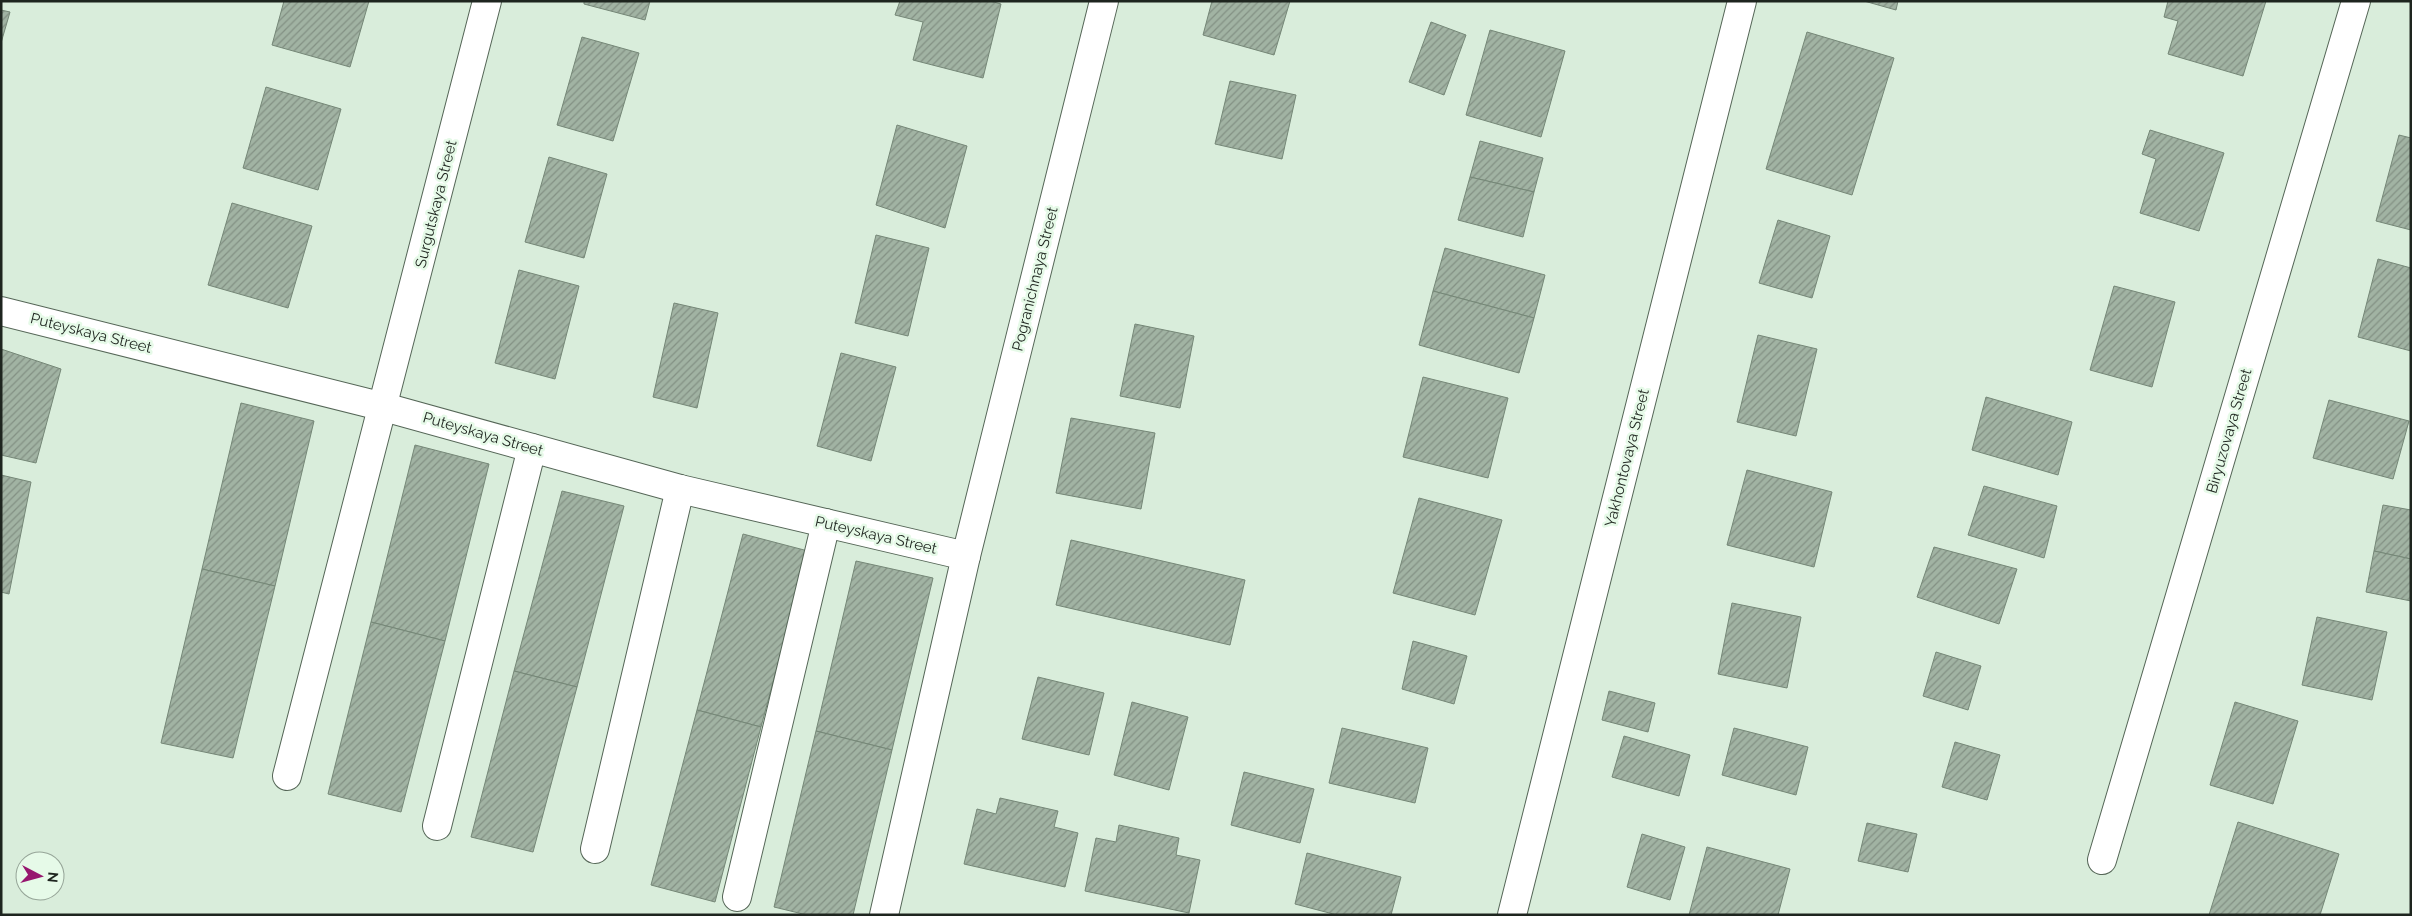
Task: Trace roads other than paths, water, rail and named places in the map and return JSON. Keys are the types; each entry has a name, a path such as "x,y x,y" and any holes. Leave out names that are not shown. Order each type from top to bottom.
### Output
{"street":[{"name":"Surgutskaya Street","path":"287,776 384,407 487,1"},
{"name":"Pogranichnaya Street","path":"884,915 966,556 1104,1"},
{"name":"Yakhontovaya Street","path":"1512,915 1742,1"},
{"name":"Biryuzovaya Street","path":"2102,860 2356,1"},
{"name":"Puteyskaya Street","path":"1,311 384,407 680,489 966,556"},
{"path":"438,826 532,448"},
{"path":"594,848 680,489"},
{"path":"737,897 826,523"}]}
